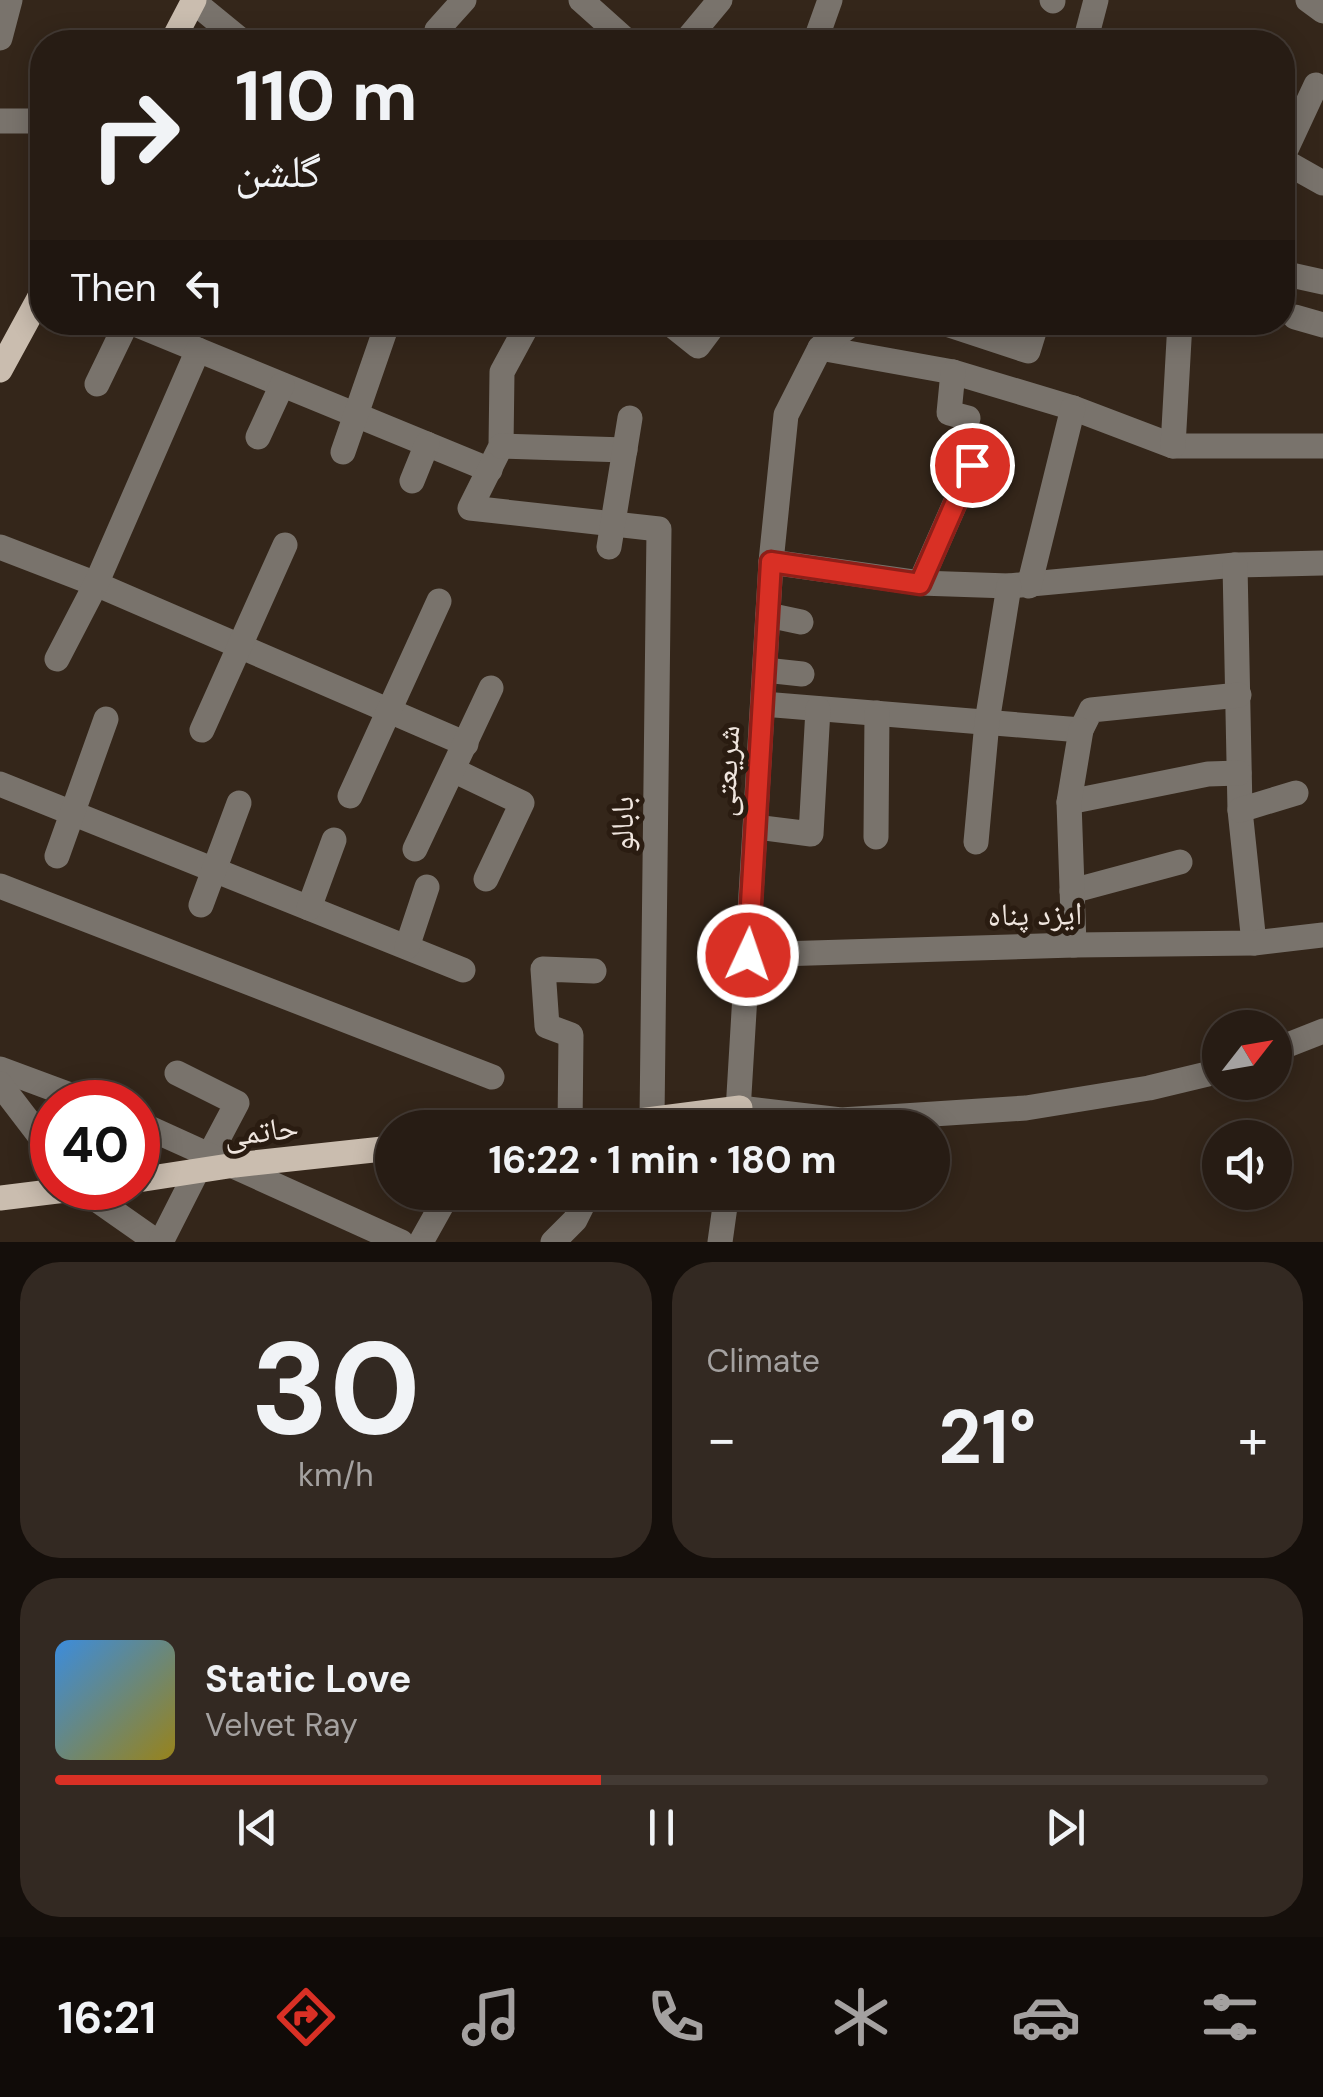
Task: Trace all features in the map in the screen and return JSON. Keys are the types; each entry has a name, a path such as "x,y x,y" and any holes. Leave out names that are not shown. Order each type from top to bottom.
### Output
{"main road":[{"path":"178,30 193,1"},
{"path":"0,370 30,316"},
{"name":"حاتمی","path":"160,1175 203,1164 235,1165 375,1150"},
{"path":"0,1198 30,1194"}],"street":[{"path":"0,38 10,0"},
{"path":"438,30 464,0"},
{"path":"581,0 615,30"},
{"path":"695,30 720,0"},
{"path":"819,30 830,0"},
{"path":"1092,30 1096,0"},
{"path":"1308,0 1323,11"},
{"path":"193,1 228,30"},
{"path":"1295,131 1316,85"},
{"path":"0,121 30,122"},
{"path":"1295,167 1323,183"},
{"path":"1295,276 1323,282"},
{"path":"1295,317 1323,326"},
{"path":"97,384 122,335"},
{"path":"160,335 427,444 496,458 625,450"},
{"path":"342,452 384,335"},
{"path":"521,335 502,372 496,458 470,508 612,536 630,418"},
{"path":"684,335 698,346 706,335"},
{"name":"شریعتی","path":"738,1110 771,562 786,415 820,348 837,335"},
{"path":"979,335 1028,351 1033,335"},
{"path":"1173,446 1179,335"},
{"path":"820,348 952,372 1074,408 1173,446 1323,446"},
{"path":"57,659 96,584 198,350"},
{"path":"952,372 949,413 968,418"},
{"path":"258,437 282,385"},
{"path":"976,842 986,722 1019,586 1074,408"},
{"path":"412,482 427,444"},
{"path":"920,584 972,465"},
{"name":"بابالو","path":"612,536 658,529 652,1110"},
{"path":"202,730 285,544"},
{"path":"0,547 96,584 466,744"},
{"path":"771,562 920,584 1019,586 1235,565 1323,563"},
{"path":"1235,565 1240,810 1254,944"},
{"path":"350,796 440,600"},
{"path":"768,615 801,622"},
{"path":"765,670 802,674"},
{"path":"415,849 491,688"},
{"path":"1074,945 1069,802 1082,730 1090,710 1240,695"},
{"path":"762,704 1082,730"},
{"path":"756,828 811,834 818,709"},
{"path":"876,838 877,713"},
{"path":"57,856 106,719"},
{"path":"453,770 522,803 486,879"},
{"path":"1069,802 1208,774 1239,774"},
{"path":"0,784 463,970"},
{"path":"1240,810 1296,793"},
{"path":"202,905 239,803"},
{"path":"309,908 334,840"},
{"path":"1072,891 1180,862"},
{"path":"0,886 492,1077"},
{"path":"407,947 427,887"},
{"name":"ایزد پناه","path":"748,955 1254,944 1323,935"},
{"path":"570,1110 571,1035 547,1026 542,969 594,972"},
{"path":"1292,1043 1323,1031"},
{"path":"0,1069 30,1080"},
{"path":"112,1210 159,1242 237,1103 177,1073"},
{"path":"950,1113 1026,1108 1149,1088 1202,1075"},
{"path":"0,1084 30,1123"},
{"path":"160,1137 203,1164"},
{"path":"235,1165 383,1238"},
{"path":"421,1242 439,1210"},
{"path":"553,1242 580,1210"},
{"path":"720,1242 724,1210"}],"route":[{"path":"748,955 771,562 920,584 972,465"}]}
